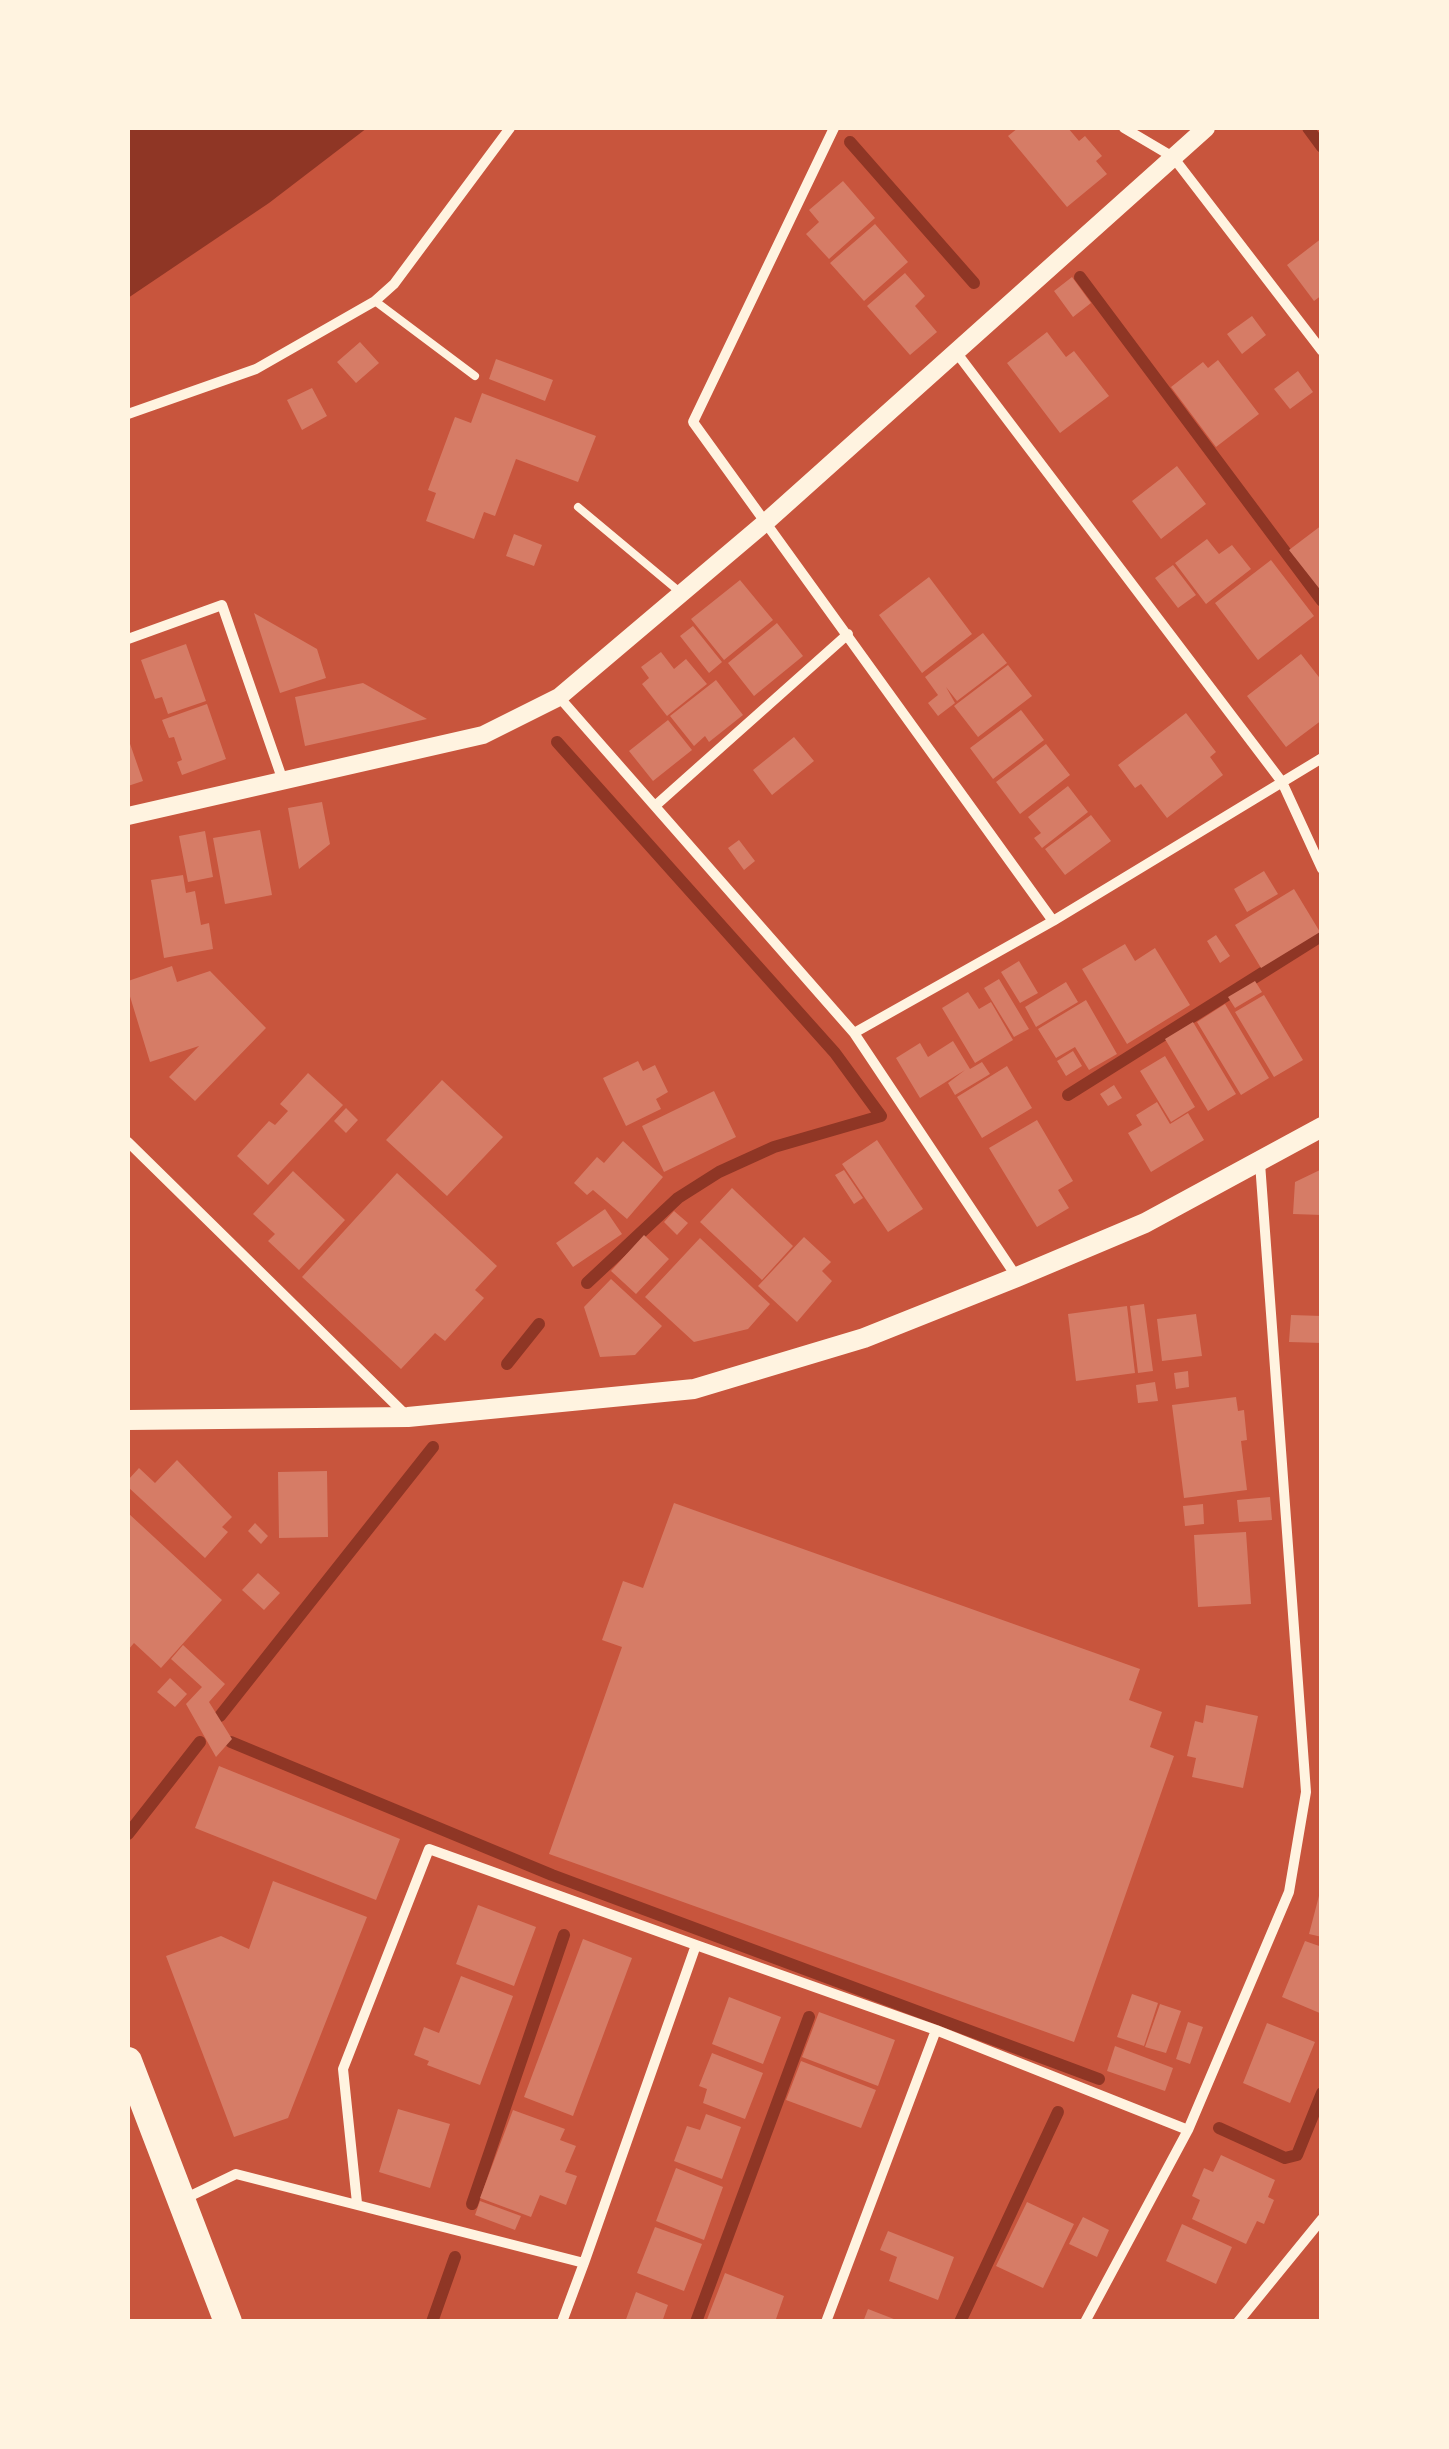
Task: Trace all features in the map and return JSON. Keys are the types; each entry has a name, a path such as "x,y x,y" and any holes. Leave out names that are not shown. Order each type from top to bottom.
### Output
{"highway":[{"path":"128,2061 228,2322"}],"main road":[{"path":"128,1420 408,1417 694,1389 864,1338 1017,1277 1145,1223 1322,1127"}],"street":[{"path":"128,414 256,369 375,301 394,284 510,128"},
{"path":"834,128 693,422 1052,921"},
{"path":"1124,128 1173,157 1322,351"},
{"path":"128,816 483,735 559,697 767,521 1206,128"},
{"path":"956,352 1282,782 1322,869"},
{"path":"128,639 222,606 283,781"},
{"path":"654,806 848,634"},
{"path":"559,697 854,1033 1017,1277"},
{"path":"854,1033 1052,921 1322,758"},
{"path":"128,1142 408,1417"},
{"path":"1085,2322 1188,2130 1289,1892 1306,1792 1260,1162"},
{"path":"357,2203 343,2069 429,1849 936,2030 1188,2130"},
{"path":"562,2322 696,1945"},
{"path":"826,2322 936,2030"},
{"path":"181,2201 236,2174 584,2263"},
{"path":"1238,2322 1322,2219"}],"lane":[{"path":"375,301 475,376"},
{"path":"578,507 682,593"}],"shaded area":[{"path":"128,128 367,128 269,203 128,298"}],"building":[{"path":"1018,128 1068,128 1079,141 1085,136 1102,156 1096,161 1107,174 1067,207 1008,136"},
{"path":"843,181 875,218 829,259 806,234 819,222 809,210"},
{"path":"875,224 908,262 864,301 830,263"},
{"path":"1322,238 1322,295 1314,301 1287,265"},
{"path":"905,273 925,296 915,306 937,332 910,355 867,306"},
{"path":"1072,277 1091,303 1073,317 1054,291"},
{"path":"1252,316 1266,335 1242,354 1227,334"},
{"path":"1047,332 1066,357 1074,351 1109,396 1060,433 1007,363"},
{"path":"360,342 379,363 356,383 337,362"},
{"path":"496,359 553,380 545,401 489,379"},
{"path":"1218,360 1259,414 1216,447 1171,387 1203,362 1208,368"},
{"path":"1298,371 1313,392 1290,409 1274,389"},
{"path":"312,388 327,416 302,430 287,400"},
{"path":"482,393 596,436 578,482 516,459 495,516 484,512 474,539 426,521 436,493 428,490 455,417 471,423"},
{"path":"1177,466 1206,504 1161,539 1132,501"},
{"path":"1322,525 1322,592 1289,550"},
{"path":"514,534 542,545 534,566 506,556"},
{"path":"1207,539 1219,554 1232,545 1251,569 1206,604 1175,563"},
{"path":"1271,560 1314,616 1258,660 1215,603"},
{"path":"1173,565 1196,595 1178,608 1155,578"},
{"path":"929,577 972,634 922,673 879,615"},
{"path":"740,580 773,620 724,660 691,619"},
{"path":"254,613 317,649 326,678 280,693"},
{"path":"777,623 803,656 754,696 728,663"},
{"path":"693,626 722,662 709,673 680,636"},
{"path":"983,633 1007,663 957,701 946,687 955,703 938,716 928,703 938,695 925,677"},
{"path":"186,644 206,701 168,714 162,697 155,699 141,660"},
{"path":"661,652 674,669 686,659 707,684 667,716 642,684 649,678 641,667"},
{"path":"1301,654 1322,681 1322,720 1286,747 1247,696"},
{"path":"1008,665 1032,696 978,737 954,706"},
{"path":"716,680 743,715 709,742 705,736 694,746 670,716"},
{"path":"363,683 427,719 305,746 295,697"},
{"path":"207,704 226,759 182,775 177,762 182,760 174,737 169,738 162,720"},
{"path":"1021,710 1044,740 993,779 970,748"},
{"path":"1186,713 1216,752 1210,757 1223,775 1167,818 1141,784 1135,788 1118,765"},
{"path":"668,720 692,750 653,781 629,751"},
{"path":"794,737 814,761 772,795 753,770"},
{"path":"128,738 143,781 128,786"},
{"path":"1046,744 1070,775 1020,814 996,782"},
{"path":"1068,786 1088,812 1042,848 1034,838 1041,833 1028,817"},
{"path":"322,802 330,844 299,869 288,808"},
{"path":"1091,815 1111,841 1065,875 1045,849"},
{"path":"260,830 272,895 225,904 213,838"},
{"path":"205,831 213,877 188,882 179,836"},
{"path":"739,840 755,861 744,870 728,848"},
{"path":"1264,871 1278,894 1247,912 1234,889"},
{"path":"183,875 186,893 195,891 201,925 209,923 213,949 164,958 151,880"},
{"path":"1294,889 1320,932 1261,968 1235,925"},
{"path":"1216,935 1230,956 1220,963 1207,941"},
{"path":"1125,944 1135,961 1155,948 1190,1005 1127,1044 1082,969"},
{"path":"1019,961 1038,993 1020,1003 1001,972"},
{"path":"172,966 177,982 210,971 266,1028 195,1101 169,1077 199,1046 150,1062 128,990 128,981"},
{"path":"999,979 1029,1029 1014,1037 984,988"},
{"path":"1255,981 1262,992 1235,1008 1228,997"},
{"path":"1066,982 1078,1002 1036,1027 1025,1007"},
{"path":"968,992 979,1009 991,1002 1013,1040 975,1063 942,1008"},
{"path":"1264,995 1303,1060 1274,1077 1235,1012"},
{"path":"1086,1000 1117,1054 1089,1070 1075,1047 1056,1058 1038,1029"},
{"path":"1225,1004 1269,1078 1241,1095 1197,1022"},
{"path":"1193,1022 1236,1094 1208,1111 1165,1039"},
{"path":"953,1041 970,1069 982,1062 990,1074 955,1095 948,1083 965,1070 920,1098 896,1058 920,1043 928,1057"},
{"path":"1073,1051 1082,1066 1066,1076 1057,1061"},
{"path":"1165,1056 1195,1107 1171,1122 1140,1071"},
{"path":"638,1061 643,1071 655,1065 668,1092 656,1099 661,1109 626,1126 603,1078"},
{"path":"1007,1066 1032,1108 982,1138 957,1097"},
{"path":"308,1073 343,1105 268,1185 237,1156 269,1121 275,1125 288,1111 280,1104"},
{"path":"442,1080 503,1137 447,1196 386,1140"},
{"path":"1114,1085 1122,1098 1108,1106 1100,1094"},
{"path":"714,1091 736,1137 664,1172 642,1126"},
{"path":"1157,1102 1170,1124 1188,1113 1204,1140 1151,1172 1128,1133 1142,1125 1136,1115"},
{"path":"346,1108 358,1120 346,1133 334,1121"},
{"path":"1037,1120 1073,1181 1058,1190 1069,1208 1037,1227 989,1148"},
{"path":"877,1140 923,1209 888,1232 842,1164"},
{"path":"623,1141 663,1177 627,1219 593,1190 587,1195 574,1183 597,1157 604,1163"},
{"path":"1322,1169 1322,1215 1293,1214 1295,1182"},
{"path":"844,1170 863,1198 854,1204 835,1175"},
{"path":"293,1171 345,1220 299,1270 268,1241 275,1234 253,1214"},
{"path":"397,1173 497,1266 475,1290 484,1298 445,1341 435,1333 401,1369 302,1277"},
{"path":"732,1188 793,1246 762,1280 700,1222"},
{"path":"605,1209 622,1234 573,1267 556,1243"},
{"path":"674,1211 688,1223 677,1235 664,1222"},
{"path":"644,1235 669,1259 636,1294 611,1271"},
{"path":"804,1237 831,1262 822,1271 832,1281 797,1322 758,1286"},
{"path":"700,1238 770,1304 748,1329 694,1342 645,1297"},
{"path":"611,1279 662,1326 635,1355 600,1357 584,1307"},
{"path":"1144,1304 1153,1371 1138,1373 1130,1306"},
{"path":"1127,1306 1135,1373 1076,1381 1068,1314"},
{"path":"1196,1314 1202,1356 1162,1361 1157,1319"},
{"path":"1291,1315 1322,1316 1322,1343 1289,1342"},
{"path":"1188,1371 1189,1387 1176,1389 1174,1373"},
{"path":"1155,1382 1158,1401 1138,1403 1136,1385"},
{"path":"1236,1397 1238,1411 1244,1410 1247,1440 1241,1441 1247,1490 1184,1498 1172,1405"},
{"path":"177,1460 232,1517 222,1527 228,1532 205,1558 128,1487 128,1480 139,1468 155,1483"},
{"path":"327,1471 328,1537 279,1538 278,1472"},
{"path":"1270,1497 1272,1520 1239,1522 1237,1500"},
{"path":"674,1503 1140,1669 1129,1700 1162,1712 1150,1747 1174,1756 1074,2042 549,1854 622,1647 602,1640 623,1581 643,1588"},
{"path":"1203,1504 1204,1524 1185,1526 1183,1506"},
{"path":"128,1513 222,1600 161,1668 134,1643 128,1650"},
{"path":"255,1523 268,1536 261,1544 248,1531"},
{"path":"1246,1532 1251,1604 1198,1607 1194,1535"},
{"path":"258,1573 280,1593 264,1610 242,1590"},
{"path":"183,1645 225,1684 209,1702 232,1739 216,1757 186,1704 202,1687 171,1659"},
{"path":"170,1678 187,1694 175,1707 157,1692"},
{"path":"1206,1705 1258,1716 1243,1788 1192,1777 1196,1758 1187,1756 1195,1721 1203,1723"},
{"path":"219,1766 400,1839 376,1900 195,1828"},
{"path":"273,1881 367,1917 288,2118 234,2137 166,1956 221,1936 249,1949"},
{"path":"1322,1892 1322,1937 1309,1934"},
{"path":"478,1905 536,1927 514,1986 456,1964"},
{"path":"583,1939 632,1958 573,2116 524,2097"},
{"path":"1305,1941 1322,1947 1322,2014 1282,1997"},
{"path":"461,1976 513,1996 480,2085 427,2065 429,2061 414,2055 424,2027 439,2033"},
{"path":"1132,1994 1158,2003 1144,2046 1117,2037"},
{"path":"729,1997 781,2017 763,2064 712,2044"},
{"path":"1160,2004 1181,2011 1166,2053 1145,2047"},
{"path":"819,2012 895,2040 878,2086 802,2057"},
{"path":"1188,2022 1203,2027 1190,2064 1176,2059"},
{"path":"1267,2023 1315,2042 1290,2103 1243,2083"},
{"path":"1115,2046 1173,2068 1165,2091 1107,2071"},
{"path":"712,2053 763,2073 745,2119 703,2103 707,2089 699,2086"},
{"path":"801,2061 876,2090 861,2128 786,2100"},
{"path":"398,2109 450,2124 430,2188 379,2172"},
{"path":"513,2110 565,2129 560,2140 576,2146 565,2172 577,2176 566,2205 540,2195 531,2217 480,2198"},
{"path":"706,2114 741,2127 722,2179 674,2161 687,2126 700,2130"},
{"path":"1221,2155 1275,2180 1268,2197 1274,2200 1264,2224 1257,2221 1246,2244 1192,2219 1200,2200 1192,2196 1204,2168 1213,2172"},
{"path":"676,2168 723,2187 704,2240 656,2221"},
{"path":"480,2201 521,2216 515,2230 475,2215"},
{"path":"1027,2202 1074,2224 1043,2288 996,2266"},
{"path":"1083,2217 1109,2230 1097,2257 1069,2244"},
{"path":"1182,2224 1232,2247 1216,2284 1166,2261"},
{"path":"655,2227 702,2244 684,2291 637,2273"},
{"path":"888,2231 954,2257 938,2300 889,2281 897,2257 880,2250"},
{"path":"725,2273 784,2296 775,2322 706,2322"},
{"path":"636,2292 668,2305 662,2322 625,2322"},
{"path":"868,2309 899,2321 863,2322"}],"waterway":[{"path":"1308,128 1322,147"},
{"path":"850,142 974,283"},
{"path":"1080,277 1322,601"},
{"path":"557,742 835,1053 881,1116 774,1147 719,1172 678,1198 587,1283"},
{"path":"1068,1095 1321,936"},
{"path":"507,1364 539,1324"},
{"path":"220,1716 433,1447"},
{"path":"128,1834 200,1742"},
{"path":"231,1742 552,1875 1099,2079"},
{"path":"472,2204 564,1935"},
{"path":"696,2322 809,2017"},
{"path":"1219,2128 1285,2158 1297,2155 1322,2093"},
{"path":"960,2322 1058,2112"},
{"path":"432,2322 455,2257"}]}
